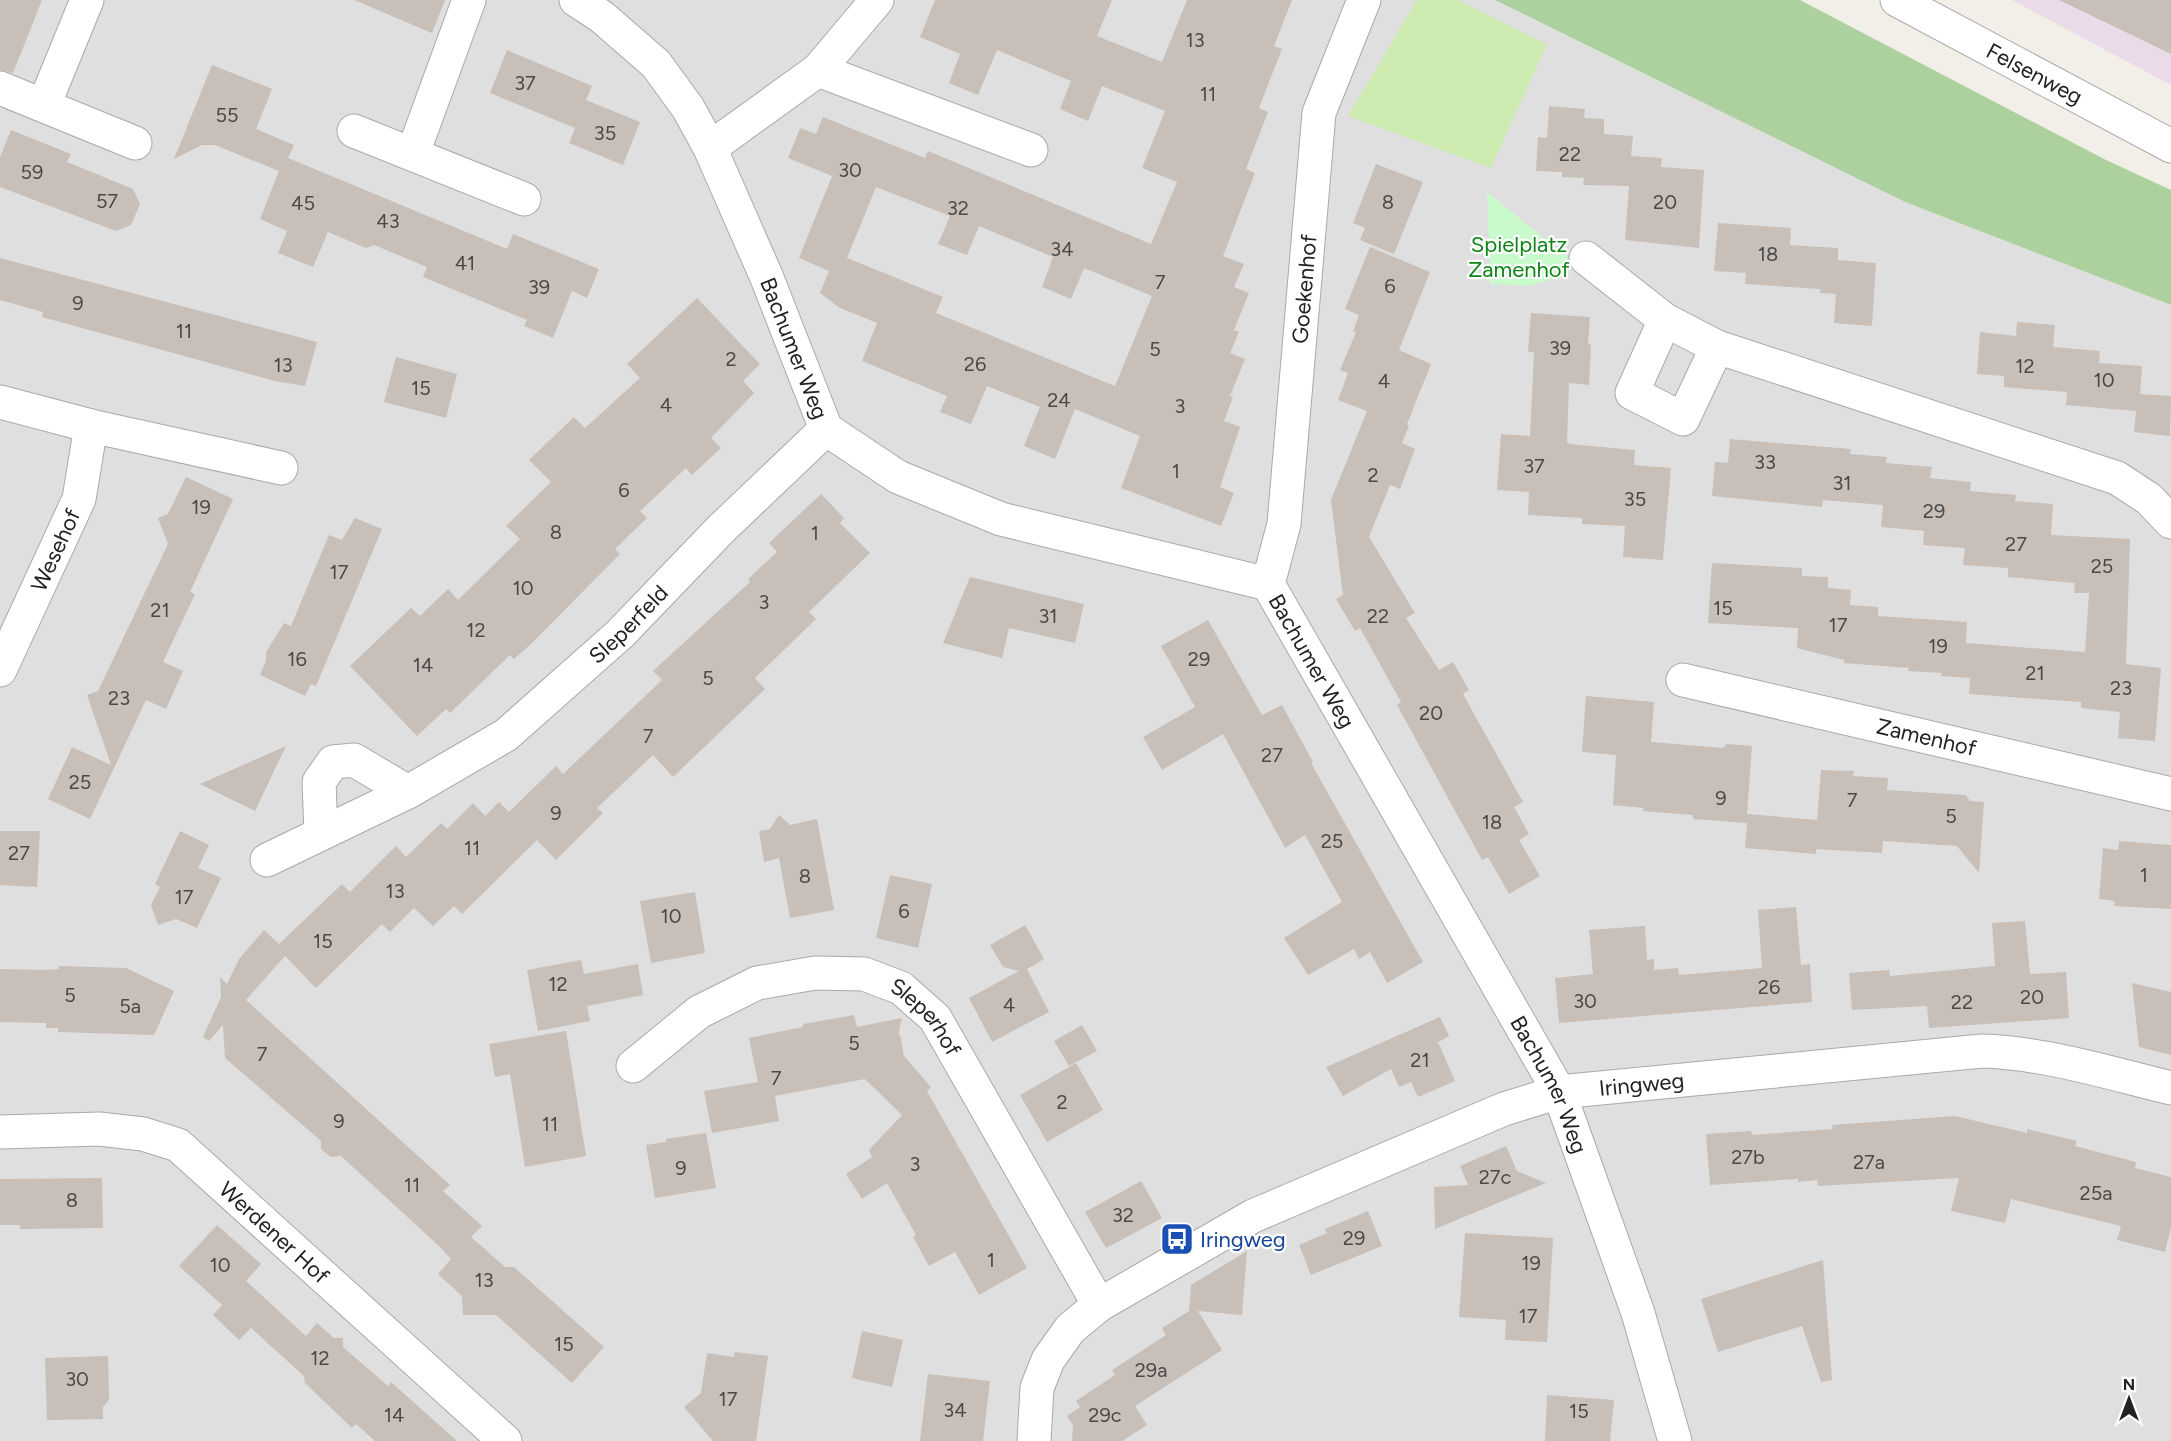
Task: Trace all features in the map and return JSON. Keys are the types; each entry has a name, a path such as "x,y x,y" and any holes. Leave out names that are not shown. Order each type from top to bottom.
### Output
{"street":[{"path":"44,105 87,0"},
{"path":"413,153 469,0"},
{"name":"Bachumer Weg","path":"576,0 602,17 656,64 688,108 711,148 767,278 826,429 898,477 1001,519 1268,584 1559,1092 1638,1313 1675,1441"},
{"path":"711,148 818,70 877,0"},
{"name":"Goekenhof","path":"1268,584 1284,524 1319,113 1364,0"},
{"name":"Felsenweg","path":"1897,0 2171,146"},
{"path":"818,70 1030,150"},
{"path":"0,88 135,143"},
{"path":"354,131 524,199"},
{"path":"1586,258 1665,320 1717,347 2117,478 2149,499 2171,522"},
{"path":"1665,320 1632,393 1683,419 1717,347"},
{"path":"0,402 91,426 281,468"},
{"name":"Wesehof","path":"0,670 79,499 91,426"},
{"name":"Sleperfeld","path":"267,860 408,792 506,735 620,634 720,530 826,429"},
{"name":"Zamenhof","path":"1683,680 2171,794"},
{"path":"321,833 319,782 333,762 354,760 408,792"},
{"name":"Sleperhof","path":"633,1066 699,1012 757,983 815,973 864,974 901,988 935,1018 1099,1305"},
{"name":"Iringweg","path":"1034,1441 1037,1388 1048,1360 1070,1329 1099,1305 1253,1216 1504,1109 1559,1092 1982,1051 2021,1054 2054,1060 2171,1089"},
{"name":"Werdener Hof","path":"0,1132 99,1129 143,1134 178,1145 214,1174 505,1441"}],"shaded area":[{"path":"0,0 1495,0 1905,202 2171,305 2171,1441 0,1441"},
{"path":"2012,0 2171,0 2171,85"}],"green space":[{"path":"1417,0 1458,0 1547,44 1491,168 1348,116"},
{"path":"1495,0 1800,0 2104,159 2171,190 2171,305 1905,202"},
{"name":"Spielplatz Zamenhof","path":"1487,192 1567,257 1558,278 1527,286 1490,284"}],"building":[{"path":"0,0 42,0 13,73 0,70"},
{"path":"354,0 445,0 432,33"},
{"path":"935,0 1112,0 1097,36 1162,62 1187,0 1292,0 1274,46 1282,49 1259,108 1268,112 1246,169 1255,173 1223,256 1244,264 1234,287 1249,293 1234,330 1239,332 1230,353 1245,359 1230,396 1233,397 1224,421 1240,427 1220,487 1234,493 1221,526 1121,488 1140,436 1075,409 1055,459 1024,446 1040,407 987,386 971,424 940,412 947,396 862,361 877,323 840,308 820,293 829,271 799,258 832,176 788,158 800,128 816,134 823,117 925,158 928,151 1151,244 1177,182 1142,168 1165,111 1102,86 1088,121 1060,109 1071,81 997,50 978,95 949,83 960,54 920,37","holes":["876,187 950,216 938,244 967,255 979,226 1053,257 1042,287 1071,299 1084,268 1152,296 1115,386 936,313 943,297 847,258"]},
{"path":"2059,0 2171,0 2171,54"},
{"path":"507,50 592,86 586,100 640,122 623,165 569,143 575,128 490,93"},
{"path":"212,65 272,89 256,129 294,145 288,158 507,249 513,234 599,269 587,298 572,291 553,338 524,326 527,320 423,277 427,267 374,245 366,248 328,232 313,267 278,253 287,231 260,219 279,171 215,145 202,145 174,159"},
{"path":"1549,106 1585,109 1584,118 1604,119 1604,134 1633,136 1631,156 1662,158 1661,167 1704,170 1699,248 1625,240 1629,186 1583,185 1584,178 1562,177 1562,172 1536,171 1538,137 1547,138"},
{"path":"11,130 71,154 67,162 133,189 140,204 131,225 116,231 0,187 0,157"},
{"path":"1376,164 1423,182 1394,254 1360,240 1365,228 1353,223"},
{"path":"1718,223 1791,228 1790,245 1838,248 1838,260 1876,263 1872,326 1834,323 1836,294 1820,293 1820,289 1745,284 1746,273 1714,271"},
{"path":"1370,247 1430,272 1399,350 1431,364 1407,424 1409,426 1402,443 1415,449 1400,489 1390,485 1369,537 1415,613 1406,618 1439,670 1453,662 1469,690 1463,694 1523,802 1514,807 1529,834 1519,840 1540,876 1509,894 1488,857 1482,860 1397,705 1401,702 1360,628 1355,631 1336,599 1343,595 1331,500 1367,411 1338,400 1348,373 1340,370 1356,332 1353,331 1359,315 1345,309"},
{"path":"0,258 317,342 305,386 275,381 42,317 43,312 0,300"},
{"path":"697,298 760,364 743,381 754,393 711,438 721,448 692,475 686,468 640,511 647,518 615,549 620,554 532,643 514,659 510,655 450,713 446,709 417,736 350,666 411,608 420,616 448,589 458,600 520,539 506,526 551,482 529,460 574,417 585,428 640,378 627,364"},
{"path":"1531,313 1590,317 1589,385 1569,383 1567,442 1635,450 1634,465 1671,468 1663,560 1623,557 1625,526 1582,524 1582,518 1528,515 1529,492 1497,490 1501,434 1530,436 1534,352 1528,352"},
{"path":"2017,322 2055,325 2053,347 2100,351 2099,363 2142,366 2140,394 2171,396 2170,436 2134,432 2136,411 2066,405 2067,392 2004,387 2004,376 1977,374 1980,332 2016,336"},
{"path":"396,357 457,374 446,418 384,402"},
{"path":"1730,439 1851,449 1850,454 1887,457 1886,463 1932,467 1930,478 1971,482 1970,491 2016,495 2015,501 2053,504 2051,535 2130,539 2126,664 2161,668 2155,741 2118,738 2120,712 2081,708 2081,702 1969,694 1970,678 1941,676 1942,673 1908,671 1909,668 1844,663 1844,660 1797,648 1798,628 1708,623 1712,563 1802,568 1802,576 1828,577 1828,588 1851,590 1850,605 1878,607 1878,616 1967,622 1966,643 2085,652 2089,593 2074,593 2075,583 2008,577 2008,568 1963,565 1965,548 1923,545 1924,531 1881,527 1883,505 1823,500 1822,507 1712,496 1715,462 1728,463"},
{"path":"186,477 233,499 190,592 195,594 163,662 183,671 166,709 146,700 90,819 48,799 72,747 111,765 87,695 98,691 168,544 158,518 168,514"},
{"path":"821,494 844,518 840,523 870,553 809,612 816,619 755,678 765,689 673,777 653,755 597,808 603,813 556,860 537,840 462,914 454,906 433,926 414,908 390,932 382,924 316,988 285,956 246,1000 450,1185 443,1191 482,1226 471,1237 505,1267 514,1267 604,1347 572,1383 496,1315 463,1315 462,1296 438,1274 451,1259 440,1247 341,1156 331,1157 321,1149 321,1141 225,1058 223,1025 209,1041 203,1037 221,997 220,977 227,984 239,959 264,930 279,944 342,884 350,892 396,846 406,857 441,823 447,829 473,803 485,816 499,802 509,812 556,766 563,774 662,680 653,671 750,582 748,579 777,552 769,543"},
{"path":"355,518 382,529 316,686 311,684 305,696 260,675 266,661 266,652 284,623 291,626 329,535 342,540"},
{"path":"970,577 1084,604 1075,643 1009,628 1002,658 943,643"},
{"path":"1208,620 1262,715 1282,705 1313,762 1311,763 1423,962 1387,983 1370,952 1359,959 1354,949 1308,975 1284,938 1342,902 1305,835 1285,848 1223,734 1162,770 1143,737 1195,707 1161,646"},
{"path":"1586,696 1654,702 1651,742 1723,748 1727,744 1752,746 1747,814 1817,820 1821,770 1854,771 1853,776 1888,778 1887,790 1966,795 1970,801 1984,802 1979,873 1957,846 1883,841 1882,853 1816,849 1816,854 1745,848 1747,823 1693,819 1693,815 1643,811 1643,808 1613,805 1616,755 1582,752"},
{"path":"286,746 255,811 200,784"},
{"path":"779,815 790,825 817,819 834,910 790,918 779,858 764,862 759,831 770,829"},
{"path":"0,831 40,831 37,887 0,885"},
{"path":"180,831 209,845 198,868 221,878 197,928 176,919 158,925 151,905 160,887 155,884"},
{"path":"2119,841 2171,845 2171,909 2114,906 2115,901 2099,899 2103,848 2118,850"},
{"path":"890,875 932,884 918,948 876,938"},
{"path":"695,892 705,953 651,963 640,901"},
{"path":"1796,907 1801,965 1810,964 1812,1002 1559,1023 1555,978 1593,974 1589,930 1645,926 1647,960 1654,959 1654,970 1678,968 1679,975 1762,968 1758,910"},
{"path":"2025,921 2030,974 2066,972 2069,1018 1929,1028 1927,1006 1852,1010 1849,973 1889,970 1890,976 1995,966 1992,923"},
{"path":"1025,925 1044,959 1027,969 1049,1012 992,1042 969,998 1019,971 1003,967 990,945"},
{"path":"581,960 584,974 638,964 643,995 587,1006 590,1021 538,1031 527,970"},
{"path":"59,966 126,968 174,991 154,1035 58,1032 58,1028 46,1028 46,1023 0,1022 0,969 47,970 59,969"},
{"path":"2132,983 2171,992 2171,1055 2139,1047"},
{"path":"854,1015 857,1027 902,1018 898,1035 900,1034 904,1056 931,1087 927,1091 1027,1268 979,1295 955,1252 929,1266 913,1237 916,1235 887,1183 862,1199 846,1174 872,1157 869,1150 902,1115 865,1079 775,1096 779,1121 712,1133 704,1091 758,1082 749,1038 803,1027 803,1024"},
{"path":"1440,1017 1449,1036 1438,1042 1455,1081 1418,1097 1411,1082 1399,1087 1391,1069 1343,1096 1326,1067"},
{"path":"1082,1025 1097,1051 1069,1066 1054,1041"},
{"path":"566,1031 586,1156 525,1167 510,1074 495,1077 489,1044"},
{"path":"1076,1063 1103,1110 1047,1142 1020,1095"},
{"path":"1955,1116 2027,1133 2027,1129 2077,1141 2075,1146 2136,1162 2135,1168 2171,1177 2171,1227 2165,1252 2117,1240 2121,1226 2011,1199 2005,1223 1951,1211 1959,1178 1818,1186 1817,1180 1798,1182 1798,1179 1710,1185 1706,1134 1751,1131 1752,1135 1833,1129 1832,1125"},
{"path":"706,1133 716,1188 655,1198 646,1145 666,1142 666,1139"},
{"path":"1506,1146 1517,1171 1546,1183 1435,1229 1434,1187 1468,1185 1460,1166"},
{"path":"102,1178 103,1228 20,1229 20,1225 0,1225 0,1179"},
{"path":"1141,1181 1162,1218 1106,1248 1085,1212"},
{"path":"1368,1211 1382,1246 1311,1275 1299,1245 1327,1233 1325,1229"},
{"path":"217,1225 261,1264 246,1281 306,1336 317,1323 334,1338 343,1338 343,1347 388,1386 391,1382 457,1441 375,1441 356,1424 352,1428 305,1383 304,1376 251,1328 239,1340 213,1315 222,1305 179,1266"},
{"path":"1465,1233 1553,1238 1547,1342 1505,1340 1506,1320 1459,1317"},
{"path":"1247,1251 1242,1315 1198,1311 1222,1350 1135,1406 1147,1425 1122,1441 1072,1441 1073,1425 1067,1416 1080,1407 1076,1401 1115,1375 1112,1370 1166,1335 1162,1328 1189,1311 1191,1285"},
{"path":"1823,1260 1832,1380 1821,1382 1802,1326 1718,1352 1701,1299"},
{"path":"862,1331 903,1340 892,1387 852,1378"},
{"path":"735,1352 768,1356 756,1441 713,1441 684,1407 701,1393 707,1353 734,1357"},
{"path":"108,1356 109,1400 103,1407 103,1419 47,1420 45,1358"},
{"path":"928,1374 990,1381 983,1441 920,1441"},
{"path":"1547,1395 1614,1400 1610,1441 1545,1441"}],"place":[{"name":"Iringweg","path":"1177,1239"}]}
